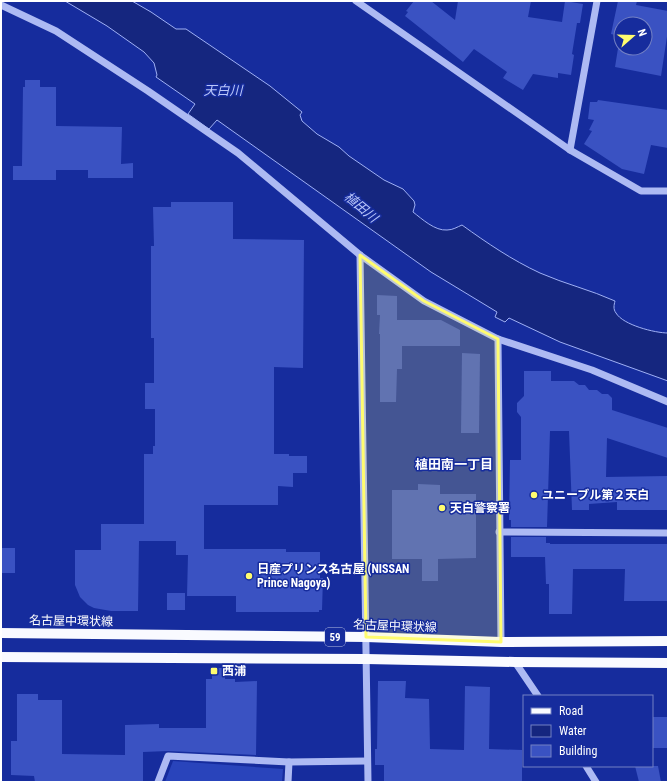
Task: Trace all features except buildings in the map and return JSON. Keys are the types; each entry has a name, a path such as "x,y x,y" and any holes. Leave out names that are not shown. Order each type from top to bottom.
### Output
{"main road":[{"name":"名古屋中環状線","path":"1,633 366,637 501,642 668,641"},
{"name":"59","path":"1,657 366,659 668,663"}],"street":[{"path":"356,1 570,150 642,191 668,191"},
{"path":"570,150 597,1"},
{"path":"1,5 56,31 148,91 238,154 360,255 424,301 498,339 592,370 668,402"},
{"path":"360,255 368,782"},
{"path":"498,339 501,642"},
{"path":"500,532 668,533"},
{"path":"515,662 537,695"},
{"path":"158,782 168,756 289,762 367,761"},
{"path":"288,782 289,762"},
{"path":"587,767 596,782"}],"highlighted area":[{"path":"360,255 424,301 498,339 501,642 366,637"}],"shaded area":[{"path":"173,761 283,769 282,782 165,782"}],"water":[{"name":"天白川","path":"65,1 132,1 176,29 186,29 270,86 302,112 300,115 302,121 317,134 339,147 349,156 384,180 403,189 414,201 415,205 413,212 429,224 442,230 453,229 462,225 500,251 540,273 615,301 615,312 632,325 655,332 668,333 668,381 560,342 509,318 505,322 495,317 497,312 431,272 217,120 209,129 188,114 195,104 156,77 157,75 154,63 144,52 107,26"}],"place":[{"name":"ユニーブル第２天白","path":"534,495"},
{"name":"天白警察署","path":"442,508"},
{"name":"日産プリンス名古屋 (NISSAN Prince Nagoya)","path":"249,576"},
{"name":"西浦","path":"214,671"}],"district":[{"name":"植田南一丁目","path":"454,464"}],"water label":[{"name":"植田川","path":"361,207"}]}
